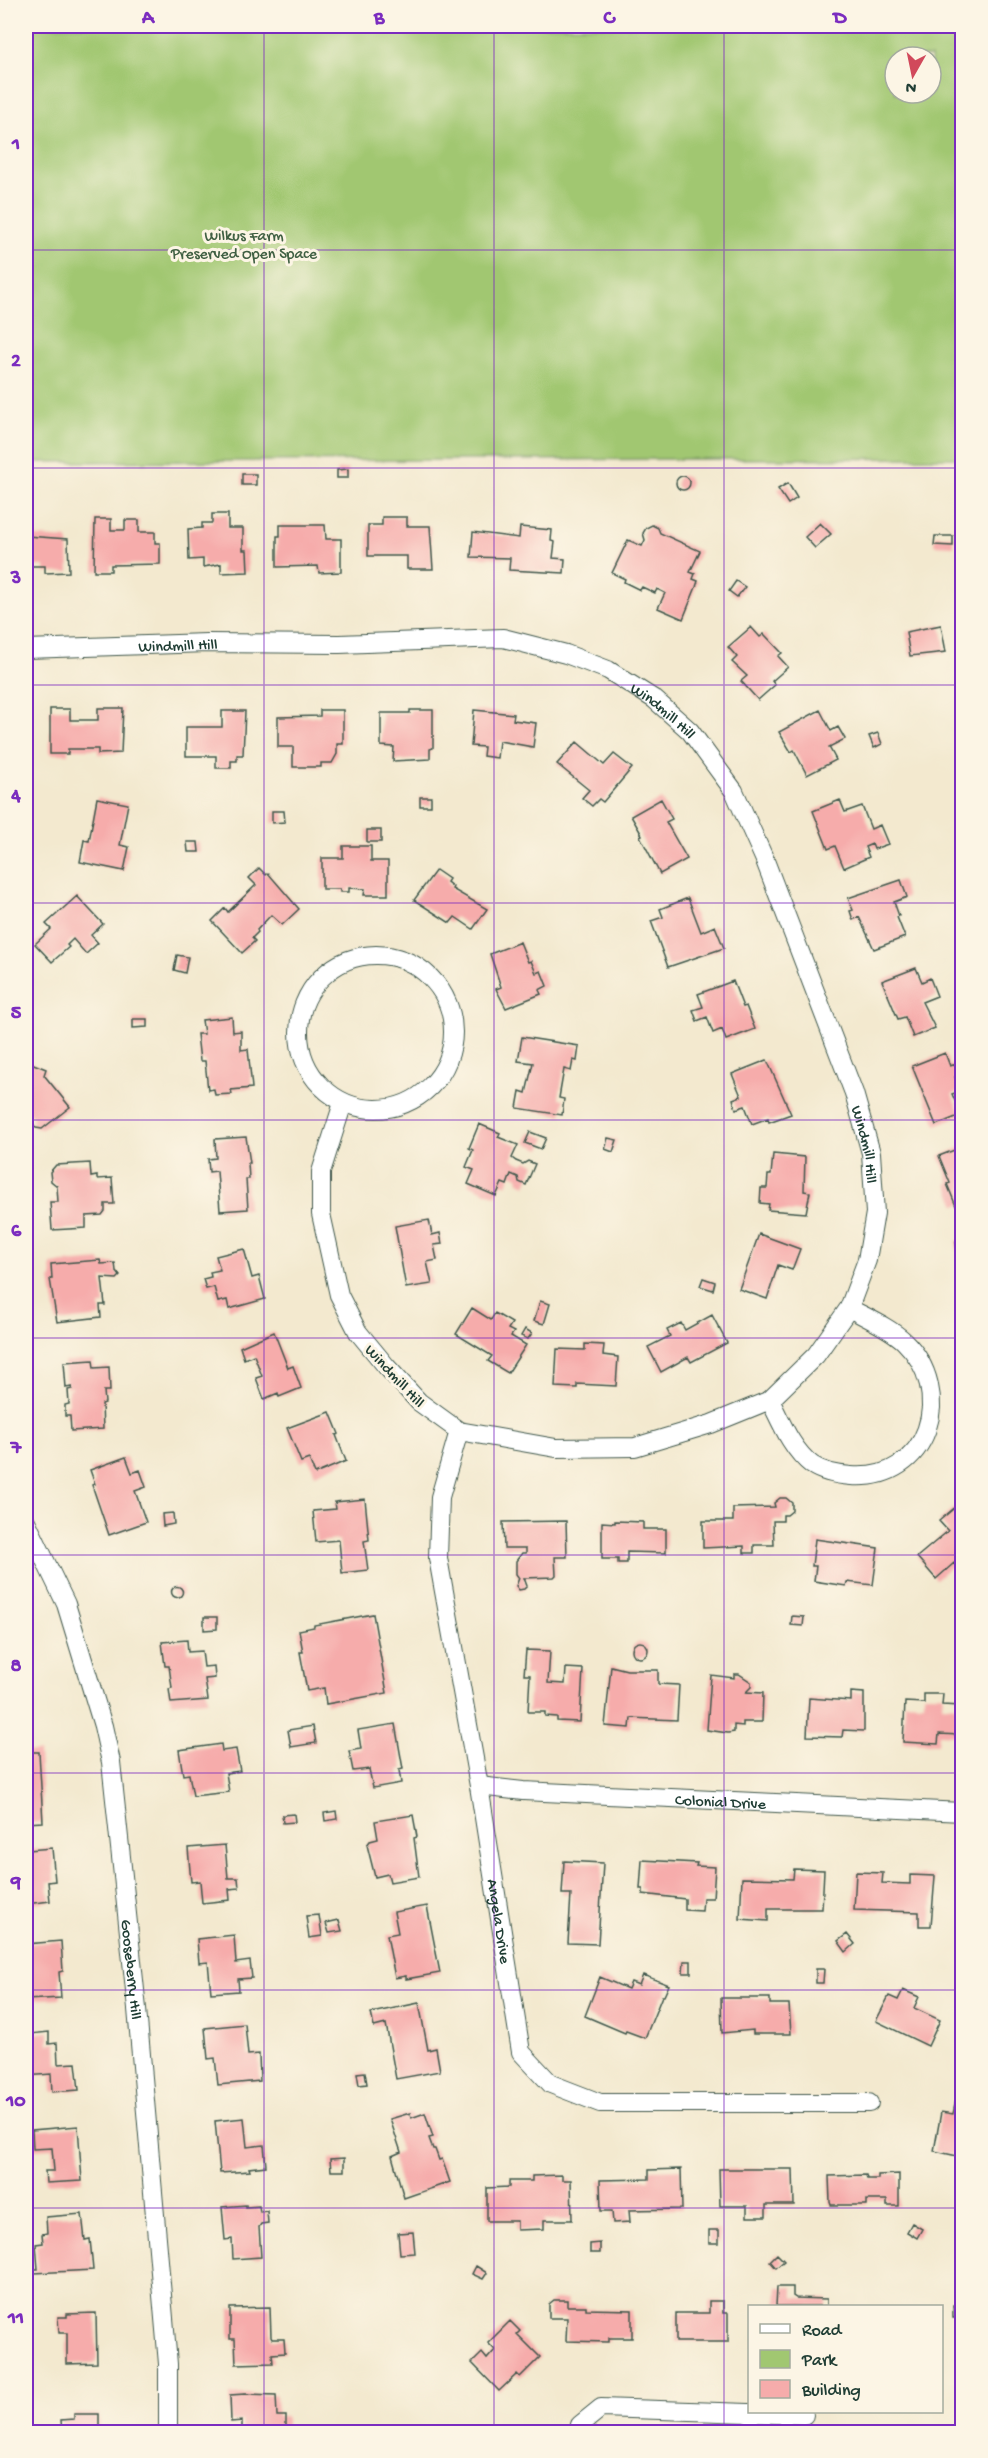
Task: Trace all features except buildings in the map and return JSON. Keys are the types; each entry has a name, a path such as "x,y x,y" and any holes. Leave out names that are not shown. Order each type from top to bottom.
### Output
{"street":[{"name":"Windmill Hill","path":"26,649 207,643 339,644 503,638 566,654 608,670 654,699 690,731 734,790 764,858 854,1093 871,1153 875,1214 867,1260 849,1308 816,1354 770,1400 711,1424 635,1447 556,1448 459,1431 419,1402 386,1366 357,1332 339,1295 321,1214 321,1172 344,1103"},
{"path":"374,954 409,961 436,982 452,1013 453,1048 438,1079 411,1102 378,1110 344,1103 316,1082 300,1051 299,1016 314,984 340,962 374,954"},
{"path":"770,1400 796,1448 812,1465 832,1474 861,1477 887,1471 913,1454 924,1438 932,1413 928,1384 917,1358 903,1340 849,1308"},
{"name":"Angela Drive","path":"459,1431 440,1497 438,1558 479,1786 521,2052 550,2084 600,2103 869,2103"},
{"name":"Gooseberry Hill","path":"26,1521 66,1604 103,1726 111,1762 137,2009 167,2352 168,2433"},
{"name":"Colonial Drive","path":"479,1786 523,1791 963,1812"},
{"path":"578,2433 580,2425 601,2408 804,2415"}],"green space":[{"name":"Wilkus Farm Preserved Open Space","path":"26,26 962,26 962,458 26,462"}]}
